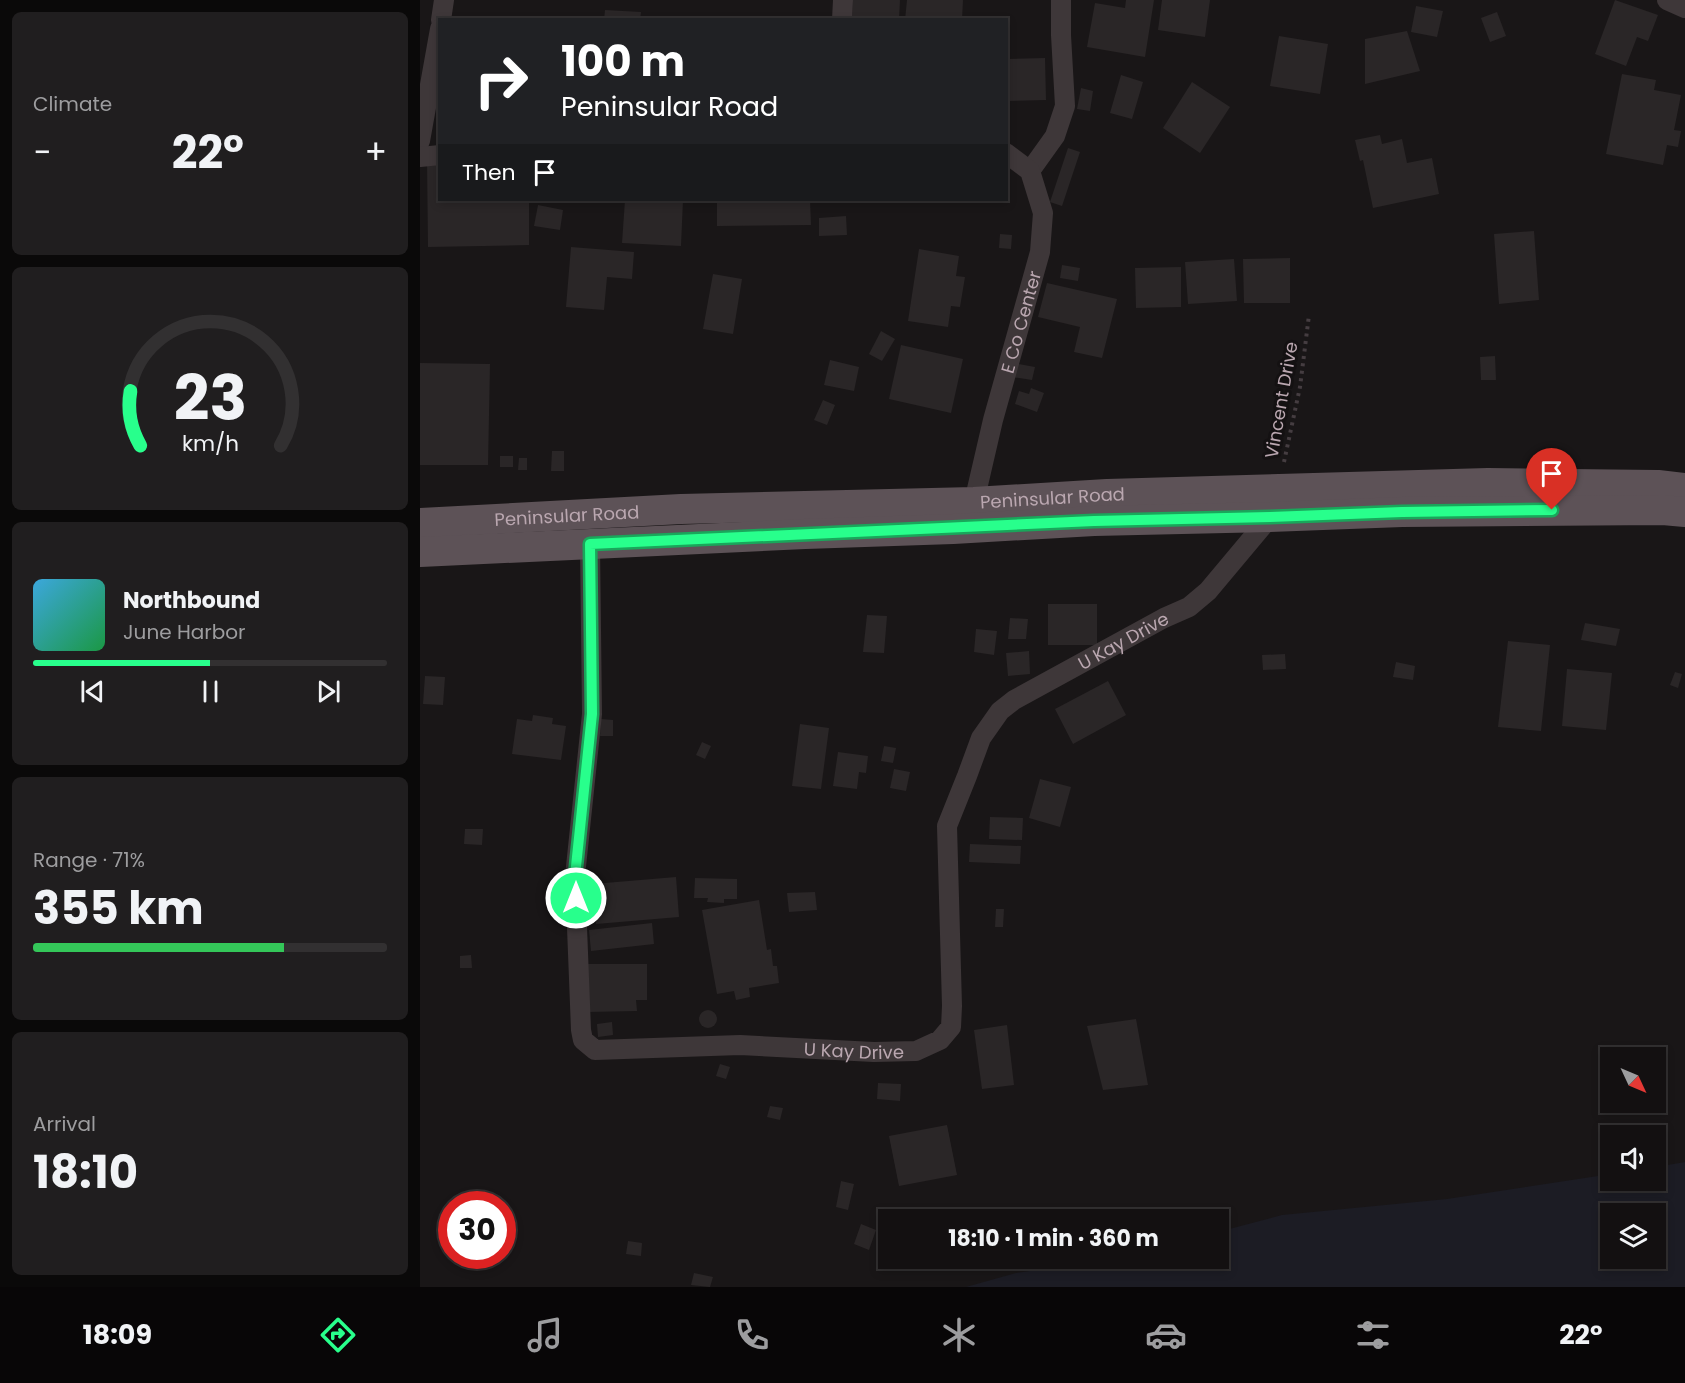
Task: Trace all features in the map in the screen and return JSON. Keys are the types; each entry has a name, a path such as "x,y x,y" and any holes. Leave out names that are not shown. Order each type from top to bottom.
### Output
{"main road":[{"name":"Peninsular Road","path":"420,552 1094,521 1488,483 1658,485 1685,488"},
{"name":"Peninsular Road","path":"420,523 681,509 974,502 1107,494 1402,512 1663,510 1685,513"}],"street":[{"path":"441,18 444,0"},
{"path":"842,18 843,0"},
{"path":"1008,154 1030,171 1055,136 1065,106 1061,0"},
{"path":"1667,0 1685,8"},
{"path":"420,141 438,40"},
{"path":"420,157 438,155"},
{"name":"E Co Center","path":"974,502 993,420 1040,252 1043,213 1030,171"},
{"name":"U Kay Drive","path":"590,544 592,714 575,876 583,1040 595,1050 740,1045 874,1052 916,1051 940,1040 951,1027 947,825 981,738 1000,711 1014,700 1164,618 1189,607 1208,591 1274,503"}],"path":[{"name":"Vincent Drive","path":"1274,503 1300,387 1310,315"}],"shaded area":[{"path":"1685,1162 1685,1287 966,1287 1016,1273 1044,1269 1229,1269 1229,1229 1282,1215 1447,1199 1600,1176 1600,1191 1666,1191 1666,1165"}],"building":[{"path":"853,0 900,0 899,18 852,18"},
{"path":"907,0 963,0 962,18 905,18"},
{"path":"1126,0 1154,0 1145,57 1087,47 1095,3 1125,8"},
{"path":"1162,0 1210,0 1205,37 1158,30"},
{"path":"1615,0 1658,15 1648,41 1637,37 1626,66 1595,54"},
{"path":"1416,6 1443,11 1437,37 1411,32"},
{"path":"605,10 641,12 640,18 604,18"},
{"path":"1497,12 1506,36 1490,42 1481,18"},
{"path":"1407,31 1420,71 1365,84 1365,39"},
{"path":"1279,36 1328,44 1320,94 1270,86"},
{"path":"1045,58 1046,100 1008,101 1008,59"},
{"path":"1622,74 1656,80 1654,90 1681,95 1674,130 1681,131 1678,147 1667,145 1663,165 1606,154"},
{"path":"1121,75 1143,82 1132,119 1110,113"},
{"path":"1192,82 1230,107 1200,153 1163,128"},
{"path":"1081,88 1093,91 1090,111 1077,109"},
{"path":"1380,135 1382,144 1402,139 1407,163 1432,158 1439,194 1373,208 1363,160 1360,161 1355,140"},
{"path":"1068,148 1080,152 1062,206 1050,202"},
{"path":"438,157 438,201 529,201 529,245 428,247 427,158"},
{"path":"625,201 683,201 681,246 622,243"},
{"path":"717,201 810,201 811,225 717,226"},
{"path":"538,205 563,210 560,230 534,226"},
{"path":"846,216 847,235 819,236 819,218"},
{"path":"1534,231 1539,300 1499,304 1494,234"},
{"path":"1000,234 1012,235 1011,249 999,248"},
{"path":"571,247 634,252 632,279 607,277 604,310 566,307"},
{"path":"919,249 959,256 956,276 965,277 960,307 951,306 948,327 908,321"},
{"path":"1290,258 1290,303 1244,303 1243,259"},
{"path":"1234,259 1237,301 1188,304 1185,262"},
{"path":"1062,265 1080,268 1078,281 1060,278"},
{"path":"1181,267 1181,307 1136,308 1135,268"},
{"path":"713,274 742,279 733,334 703,329"},
{"path":"1047,283 1117,299 1102,358 1074,352 1080,327 1038,317"},
{"path":"881,331 895,339 882,361 869,354"},
{"path":"901,345 963,359 951,413 889,399"},
{"path":"1495,356 1496,380 1481,380 1480,357"},
{"path":"830,360 859,367 854,391 824,385"},
{"path":"420,363 490,364 488,465 420,465"},
{"path":"1014,363 1035,367 1032,380 1012,377"},
{"path":"1031,388 1044,393 1037,412 1015,404 1019,391 1029,394"},
{"path":"823,400 835,405 827,425 814,420"},
{"path":"552,451 564,451 564,471 551,471"},
{"path":"500,456 513,456 513,467 500,467"},
{"path":"519,458 527,458 527,470 518,470"},
{"path":"1048,604 1097,604 1097,645 1048,645"},
{"path":"867,615 887,616 884,653 863,652"},
{"path":"1010,618 1028,619 1026,639 1008,639"},
{"path":"1585,623 1620,629 1616,646 1581,640"},
{"path":"976,629 997,631 994,655 974,652"},
{"path":"1508,641 1550,645 1541,731 1498,727"},
{"path":"1029,651 1030,674 1008,676 1006,653"},
{"path":"1285,654 1286,669 1263,670 1262,655"},
{"path":"1396,662 1415,666 1413,680 1393,677"},
{"path":"1567,669 1612,673 1606,730 1562,726"},
{"path":"1675,672 1682,674 1678,688 1670,685"},
{"path":"425,676 445,677 443,705 423,704"},
{"path":"1108,681 1126,715 1073,744 1055,709"},
{"path":"533,715 553,718 552,724 566,726 561,760 512,754 517,719 532,721"},
{"path":"601,719 613,720 613,736 600,736"},
{"path":"800,724 829,728 821,789 792,786"},
{"path":"702,742 711,746 705,759 696,755"},
{"path":"884,746 896,748 893,763 881,761"},
{"path":"838,752 868,756 866,773 859,772 857,789 833,786"},
{"path":"894,769 910,772 906,791 890,788"},
{"path":"1040,779 1071,787 1060,827 1029,818"},
{"path":"990,817 1023,818 1022,840 989,839"},
{"path":"465,829 483,829 482,845 464,844"},
{"path":"970,844 1021,846 1020,864 969,862"},
{"path":"676,877 679,917 596,924 593,884"},
{"path":"695,878 737,879 737,899 724,899 724,903 707,902 708,898 694,898"},
{"path":"815,892 817,910 789,912 787,893"},
{"path":"759,900 767,950 771,949 773,966 777,966 779,983 749,988 750,997 736,1000 734,991 717,994 702,910"},
{"path":"996,909 1004,909 1003,927 995,927"},
{"path":"652,923 654,944 591,951 589,930"},
{"path":"471,955 472,968 460,968 460,956"},
{"path":"587,964 647,964 647,1000 636,1000 637,1011 587,1012"},
{"path":"708,1010 714,1013 717,1019 714,1025 708,1028 702,1025 699,1019 702,1013"},
{"path":"1136,1019 1148,1085 1103,1090 1087,1026"},
{"path":"612,1022 613,1035 598,1037 597,1024"},
{"path":"1007,1025 1014,1085 982,1089 974,1030"},
{"path":"720,1064 730,1067 726,1079 716,1076"},
{"path":"878,1083 901,1084 900,1101 877,1099"},
{"path":"770,1106 783,1108 780,1120 767,1117"},
{"path":"947,1125 957,1175 899,1186 889,1136"},
{"path":"841,1181 854,1184 848,1210 836,1207"},
{"path":"861,1224 876,1230 869,1250 854,1244"},
{"path":"628,1241 642,1243 641,1256 626,1254"},
{"path":"694,1273 713,1277 710,1287 691,1285"}],"route":[{"path":"576,898 575,876 592,714 590,544 1094,521 1552,510"}]}
